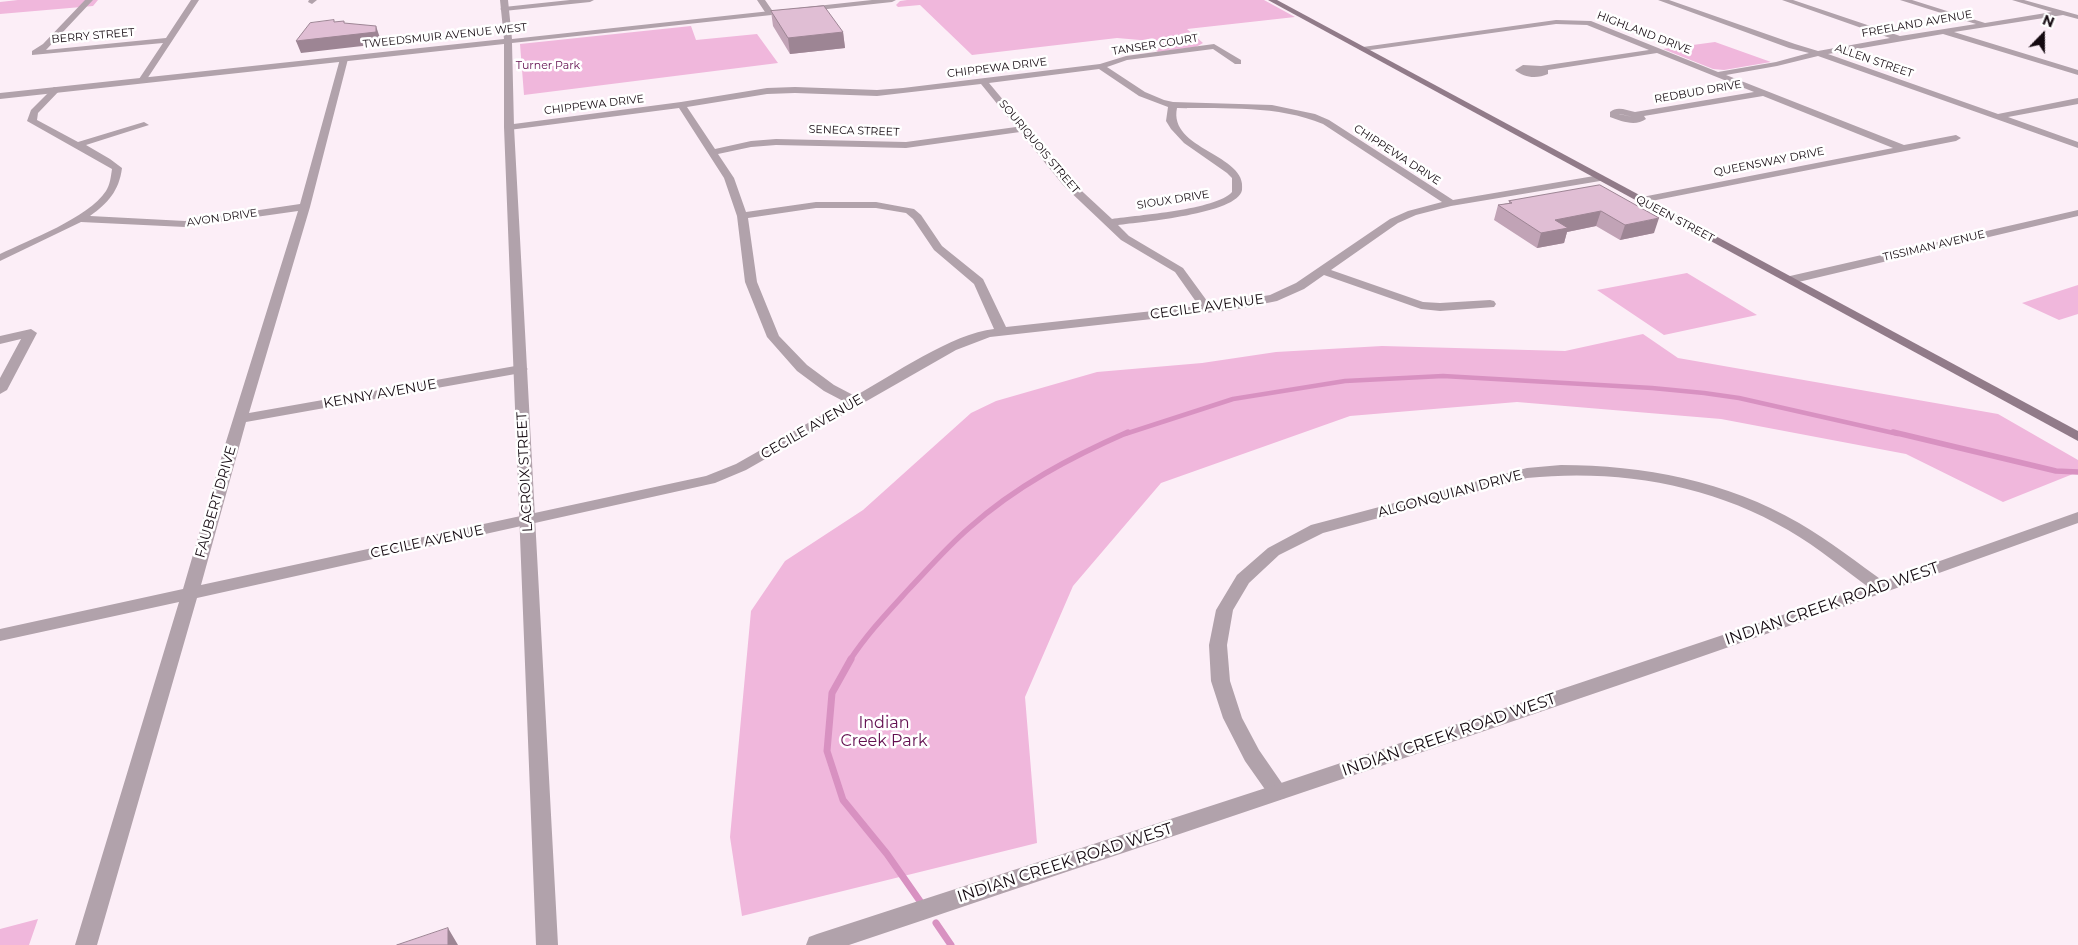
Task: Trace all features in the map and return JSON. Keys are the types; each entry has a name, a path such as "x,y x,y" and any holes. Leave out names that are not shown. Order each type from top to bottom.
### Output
{"main road":[{"name":"QUEEN STREET","path":"1272,0 2078,437"}],"street":[{"name":"BERRY STREET","path":"89,0 46,46 35,53 168,40"},
{"path":"143,79 195,0"},
{"name":"LACROIX STREET","path":"504,0 508,40 509,127 547,945"},
{"path":"504,9 590,0"},
{"path":"761,0 770,13"},
{"name":"TWEEDSMUIR AVENUE WEST","path":"0,96 143,79 892,0"},
{"name":"ALLEN STREET","path":"1662,0 2000,116 2078,145"},
{"path":"1786,0 1900,38"},
{"path":"1904,0 1984,24"},
{"path":"2016,0 2078,17"},
{"name":"FREELAND AVENUE","path":"1718,74 1777,64 1818,53 1900,38 2062,13"},
{"name":"HIGHLAND DRIVE","path":"1363,48 1570,22 1600,26 1902,148"},
{"path":"1945,31 2078,72"},
{"name":"TANSER COURT","path":"1101,66 1122,59 1214,46 1238,62"},
{"path":"1541,69 1660,51"},
{"name":"FAUBERT DRIVE","path":"86,945 240,420 305,207 344,59"},
{"name":"CHIPPEWA DRIVE","path":"509,127 682,105 767,91 890,92 1101,66 1141,96 1173,105 1272,108 1312,116 1326,122 1451,203"},
{"name":"SOURIQUOIS STREET","path":"983,81 1024,128 1067,183 1125,238 1179,270 1207,309"},
{"path":"0,258 80,219 108,194 116,181 117,168 80,144 49,132 32,121 34,112 57,89"},
{"name":"REDBUD DRIVE","path":"1638,114 1763,92"},
{"path":"2000,116 2078,100"},
{"path":"682,105 728,178 742,216 751,282 773,337 802,368 830,388 855,402"},
{"name":"SIOUX DRIVE","path":"1110,223 1213,207 1230,199 1237,192 1237,178 1231,171 1182,136 1175,128 1171,121 1173,105"},
{"path":"80,144 144,125"},
{"name":"SENECA STREET","path":"712,152 776,142 906,146 1024,128"},
{"name":"QUEENSWAY DRIVE","path":"1641,200 1956,138"},
{"name":"CECILE AVENUE","path":"0,636 696,483 727,474 963,341 1001,331 1207,309 1272,298 1300,286 1324,271 1394,220 1412,213 1451,203 1600,178"},
{"path":"742,216 816,205 876,205 910,211 917,217 938,248 978,282 983,289 1001,331"},
{"name":"AVON DRIVE","path":"80,219 185,224 305,207"},
{"name":"TISSIMAN AVENUE","path":"1790,280 2078,213"},
{"path":"1324,271 1421,305 1440,307 1490,304"},
{"path":"0,340 31,333 0,390"},
{"name":"KENNY AVENUE","path":"240,420 520,369"},
{"name":"ALGONQUIAN DRIVE","path":"1278,792 1260,771 1226,706 1218,675 1219,631 1231,599 1252,568 1280,547 1317,529 1526,474 1550,470 1601,469 1693,486 1766,513 1807,535 1881,588"},
{"name":"INDIAN CREEK ROAD WEST","path":"817,945 1278,792 1881,588 2078,517"}],"green space":[{"path":"18,0 98,0 93,6 0,14 0,2"},
{"path":"1264,0 1295,17 1187,29 1203,43 1196,47 1158,52 1140,40 1117,38 972,55 920,5 898,7 896,5 900,1"},
{"name":"Turner Park","path":"691,26 696,40 757,34 778,63 524,95 520,44"},
{"path":"1715,42 1771,62 1724,70 1713,69 1663,49"},
{"path":"1687,273 1757,315 1664,335 1597,290"},
{"path":"2078,285 2078,314 2059,320 2022,303"},
{"name":"Indian Creek Park","path":"1643,334 1678,358 1998,414 2078,460 2078,472 2003,502 1906,454 1721,419 1517,402 1350,416 1161,483 1073,586 1025,697 1037,843 742,916 730,837 751,611 785,561 863,510 971,413 996,401 1097,372 1202,363 1276,352 1382,346 1565,351"},
{"path":"38,919 29,945 0,945 0,929"}],"building":[{"path":"824,6 843,32 788,38 771,11"},
{"path":"334,20 334,22 344,21 344,23 376,26 376,32 296,41 310,23"},
{"path":"1600,185 1659,218 1625,225 1601,211 1555,220 1568,228 1541,233 1498,205 1512,203 1509,201"},
{"path":"448,928 448,945 397,945"}],"waterway":[{"path":"1125,434 1233,399 1345,381 1443,376 1652,388 1704,393 1739,398 1898,434"},
{"path":"850,660 870,632 908,590 953,543 987,513 1025,486 1065,462 1128,432"},
{"path":"1893,432 2056,471 2078,472"},
{"path":"851,659 832,693 827,751 843,800 887,854 922,904"},
{"path":"936,923 951,945"}]}
